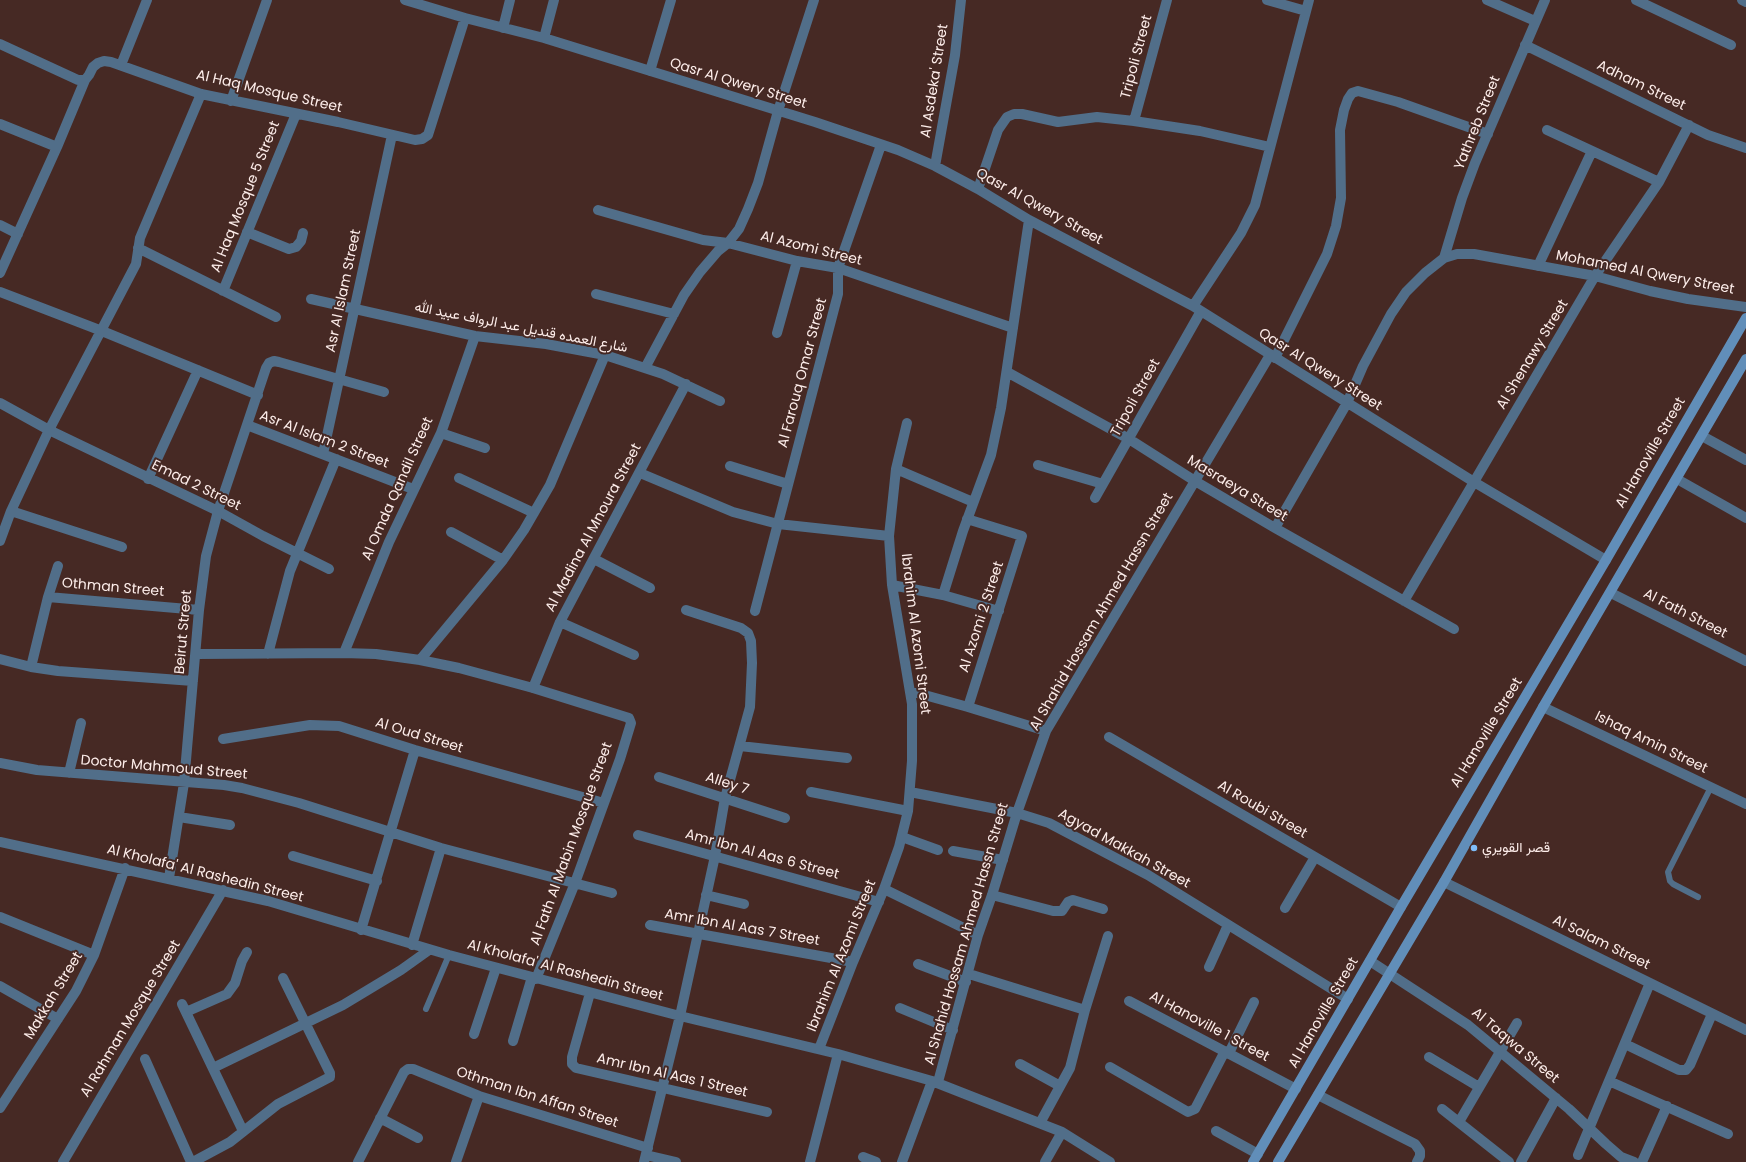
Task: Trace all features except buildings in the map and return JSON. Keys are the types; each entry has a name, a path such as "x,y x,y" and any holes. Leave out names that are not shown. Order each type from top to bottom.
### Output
{"street":[{"path":"121,65 147,0"},
{"path":"231,100 267,0"},
{"name":"Qasr Al Qwery Street","path":"405,0 465,18 544,38 778,111 898,150 935,166 978,189 1029,220 1197,309 1474,482 1606,560"},
{"path":"503,28 510,0"},
{"path":"544,38 554,0"},
{"path":"650,71 671,0"},
{"path":"645,368 684,295 700,272 739,228 748,209 758,183 778,111 814,0"},
{"name":"Al Asdeka' Street","path":"935,166 955,55 961,0"},
{"name":"Tripoli Street","path":"1134,121 1167,0"},
{"path":"1267,0 1306,11"},
{"name":"Tripoli Street","path":"1095,498 1129,439 1197,309 1241,233 1255,205 1309,0"},
{"path":"1487,0 1535,21"},
{"name":"Yathreb Street","path":"1444,258 1462,198 1545,0"},
{"path":"1636,0 1731,45"},
{"path":"1742,0 1746,2"},
{"name":"Al Haq Mosque Street","path":"84,80 89,75 93,66 104,61 121,65 201,94 338,122 414,140 422,139 428,135 465,18"},
{"path":"0,44 78,80 84,80 57,147 0,273"},
{"name":"Adham Street","path":"1525,45 1708,135 1746,148"},
{"name":"Al Shahid Hossam Ahmed Hassn Street","path":"902,1162 935,1082 953,1030 968,978 978,935 1003,860 1016,813 1046,731 1195,480 1272,356 1326,254 1336,226 1341,198 1340,130 1346,104 1352,93 1358,91 1398,102 1488,134"},
{"path":"0,541 11,511 49,430 136,264 140,238 201,94"},
{"name":"Al Haq Mosque 5 Street","path":"223,291 296,114"},
{"path":"978,189 998,130 1007,117 1014,114 1022,114 1058,122 1097,117 1134,121 1200,131 1270,147"},
{"path":"0,124 57,147"},
{"name":"Al Shenawy Street","path":"1404,601 1595,276 1659,182 1689,125"},
{"path":"1547,130 1659,182"},
{"name":"Asr Al Islam Street","path":"323,454 392,135"},
{"name":"Al Farouq Omar Street","path":"754,611 838,294 838,268 881,145"},
{"name":"Mohamed Al Qwery Street","path":"1538,266 1592,151"},
{"name":"Al Azomi Street","path":"598,210 703,240 728,242 797,261 838,268 1013,328"},
{"path":"943,596 967,519 991,456 1007,372 1029,220"},
{"path":"0,225 18,234"},
{"path":"247,232 289,249 296,247 301,241 303,233"},
{"path":"138,248 276,317"},
{"name":"Mohamed Al Qwery Street","path":"1275,528 1347,404 1363,366 1391,314 1406,292 1425,273 1444,258 1457,254 1474,254 1595,276 1650,291 1688,299 1746,307"},
{"path":"777,333 797,261"},
{"path":"0,292 102,331 258,395"},
{"path":"596,294 674,314"},
{"name":"شارع العمده قنديل عبد الرواف عبيد الله","path":"311,299 474,336 546,344 605,355 645,368 686,384 720,401"},
{"name":"Al Hanoville Street","path":"1256,1158 1401,907 1606,560 1746,318"},
{"name":"Al Omda Qandil Street","path":"344,653 388,542 440,433 474,336"},
{"path":"420,660 503,560 524,530 550,485 605,355"},
{"path":"1278,1162 1444,882 1543,707 1611,593 1746,359"},
{"name":"Beirut Street","path":"169,878 184,783 193,681 197,654 199,610 206,556 218,511 266,368 269,363 274,361 340,379"},
{"path":"148,479 198,370"},
{"name":"Masraeya Street","path":"1007,372 1129,439 1275,528 1454,629"},
{"path":"340,379 384,392"},
{"name":"Al Madina Al Mnoura Street","path":"533,688 560,622 686,384"},
{"name":"Emad 2 Street","path":"0,403 49,430 148,479 218,511 329,569"},
{"name":"Ibrahim Al Azomi Street","path":"819,1049 853,962 884,890 902,837 908,812 910,792 912,711 892,585 889,536 896,469 908,423"},
{"name":"Asr Al Islam 2 Street","path":"247,425 413,490"},
{"path":"440,433 485,448"},
{"path":"1702,436 1746,460"},
{"path":"268,654 290,571 336,459"},
{"path":"1038,465 1103,484"},
{"path":"730,466 788,484"},
{"path":"896,469 973,502"},
{"path":"640,473 733,512 778,524 889,536"},
{"path":"460,478 534,513"},
{"path":"1677,479 1746,518"},
{"path":"11,511 122,547"},
{"name":"Al Azomi 2 Street","path":"967,519 1022,536 968,707"},
{"path":"452,532 503,560"},
{"path":"594,560 650,588"},
{"path":"31,667 48,597 58,566"},
{"path":"892,585 943,596 999,611"},
{"name":"Al Fath Street","path":"1611,593 1746,661"},
{"name":"Othman Street","path":"48,597 199,610"},
{"path":"646,1155 680,1016 715,856 725,798 750,707 752,663 751,641 748,633 742,628 686,610"},
{"path":"560,622 634,655"},
{"path":"197,654 376,654 420,660 459,668 533,688"},
{"path":"0,658 31,667 58,671 193,681"},
{"name":"Al Fath Al Mabin Mosque Street","path":"513,1041 534,978 575,883 631,723 629,718 533,688"},
{"path":"910,691 1046,731"},
{"name":"Ishaq Amin Street","path":"1543,707 1746,804"},
{"path":"69,773 81,724"},
{"name":"Al Oud Street","path":"223,739 310,725 325,725 353,730 415,750 604,803"},
{"name":"Al Roubi Street","path":"1109,737 1401,907"},
{"path":"740,746 848,758"},
{"path":"361,930 377,881 415,750"},
{"name":"Doctor Mahmoud Street","path":"0,763 37,770 184,783 224,785 255,791 441,848 612,893"},
{"name":"Alley 7","path":"659,776 785,818"},
{"path":"811,792 908,812"},
{"name":"Agyad Makkah Street","path":"910,792 1016,813 1049,823 1148,875 1348,999"},
{"path":"179,817 230,825"},
{"name":"Amr Ibn Al Aas 6 Street","path":"638,835 879,902"},
{"path":"902,837 938,850"},
{"name":"Al Kholafa' Al Rashedin Street","path":"0,842 124,868 268,901 429,950 496,968 680,1016 838,1054 935,1082 1040,1123 1062,1132 1110,1162"},
{"path":"412,945 441,848"},
{"path":"953,851 1003,860"},
{"path":"292,856 377,881"},
{"path":"1285,908 1314,856"},
{"name":"Makkah Street","path":"0,1108 4,1095 76,991 94,956 124,868"},
{"name":"Al Salam Street","path":"1444,882 1746,1030"},
{"name":"Al Rahman Mosque Street","path":"63,1162 223,890"},
{"path":"884,890 978,935"},
{"path":"706,895 744,904"},
{"path":"992,895 1053,911 1062,911 1068,902 1073,900 1103,909"},
{"path":"0,918 94,956"},
{"name":"Amr Ibn Al Aas 7 Street","path":"650,925 853,962"},
{"path":"1209,967 1228,925"},
{"path":"1040,1123 1072,1062 1085,1010 1108,936"},
{"path":"213,1068 343,1005 372,988 429,950"},
{"path":"243,1131 184,1008 228,994 235,983 242,961 247,952"},
{"name":"Al Taqwa Street","path":"1370,961 1468,1024 1579,1118 1620,1159 1634,1162"},
{"path":"918,964 1085,1010"},
{"path":"474,1034 496,968"},
{"path":"146,1059 192,1162 230,1142 278,1104 330,1077 330,1073 283,978"},
{"path":"1578,1155 1650,983"},
{"path":"0,986 58,1019"},
{"name":"Amr Ibn Al Aas 1 Street","path":"590,993 572,1057 572,1064 576,1068 767,1112"},
{"name":"Al Hanoville 1 Street","path":"1129,1001 1296,1089"},
{"path":"1110,1067 1188,1112 1195,1109 1254,1002"},
{"path":"900,1008 953,1030"},
{"path":"1625,1044 1679,1070 1686,1070 1690,1065 1712,1014"},
{"path":"1459,1122 1517,1023"},
{"path":"810,1162 838,1054"},
{"path":"1430,1057 1480,1087"},
{"path":"1020,1064 1060,1086"},
{"name":"Othman Ibn Affan Street","path":"380,1118 404,1072 413,1068 479,1096 646,1155 676,1162"},
{"path":"1609,1080 1728,1134"},
{"path":"1318,1095 1415,1144 1420,1151 1420,1156 1417,1162"},
{"path":"456,1162 479,1096"},
{"path":"1521,1162 1556,1098"},
{"path":"1642,1162 1667,1106"},
{"path":"1442,1109 1509,1162"},
{"path":"358,1162 380,1118 418,1138"},
{"path":"1216,1130 1256,1158"},
{"path":"1045,1162 1062,1132"},
{"path":"863,1157 876,1162"}],"lane":[{"path":"1698,897 1673,884 1670,881 1668,872 1711,787"},
{"path":"426,1009 449,955"}],"place":[{"name":"قصر القويري","path":"1474,848"}]}
